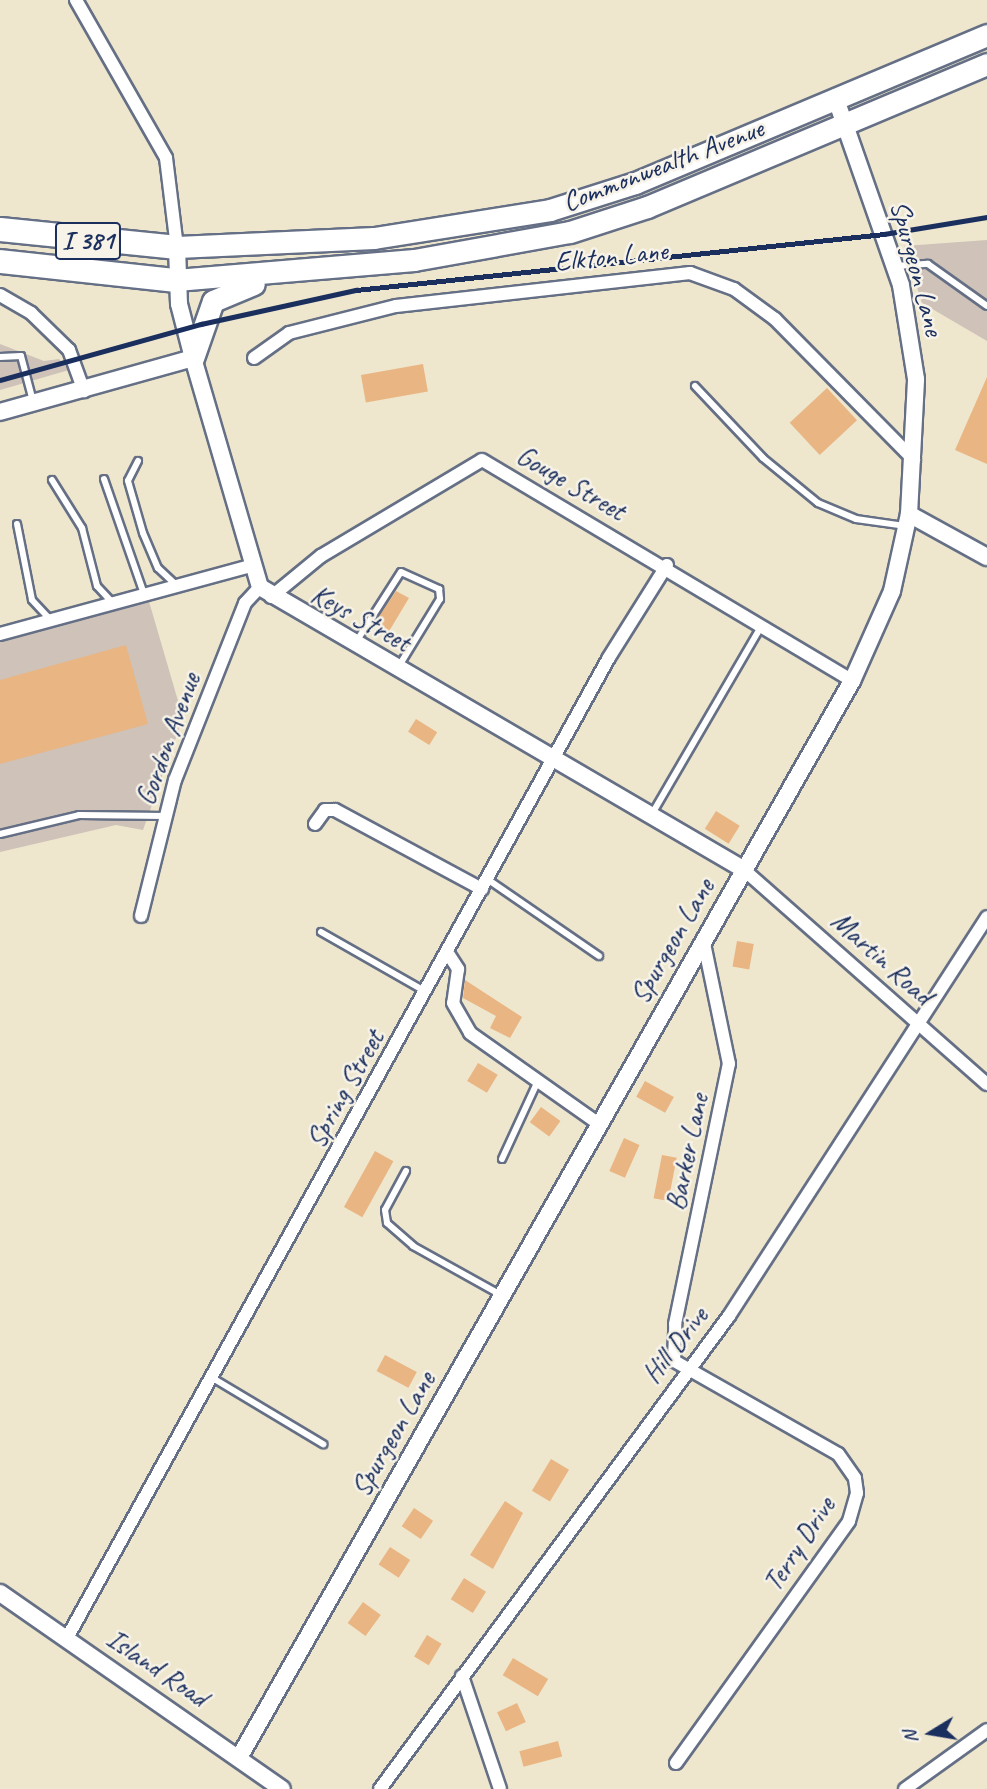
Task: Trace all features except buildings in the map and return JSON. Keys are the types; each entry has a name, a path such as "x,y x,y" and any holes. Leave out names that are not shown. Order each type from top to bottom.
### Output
{"highway":[{"name":"Commonwealth Avenue","path":"177,247 374,237 496,221 612,191 987,35"},
{"name":"Commonwealth Avenue","path":"176,280 292,273 378,264 525,242 620,217 987,64"},
{"path":"612,191 620,217"},
{"name":"I 381","path":"0,229 177,247"},
{"path":"374,237 378,264"},
{"name":"I 381","path":"0,261 176,280"},
{"path":"193,358 214,301 292,273"}],"street":[{"path":"76,0 166,158 177,247 176,280 193,358 250,566 265,592"},
{"name":"Spurgeon Lane","path":"240,1756 852,681 892,591 908,520 915,461 916,379 894,266 835,97"},
{"name":"Elkton Lane","path":"254,358 289,333 396,306 690,273 734,289 775,319 915,461"},
{"path":"0,295 31,313 69,350 84,391"},
{"path":"0,412 84,391 193,358"},
{"name":"Gouge Street","path":"265,592 474,460 667,565 852,681"},
{"path":"908,520 987,558"},
{"name":"Spring Street","path":"67,1638 428,993 552,761 667,565"},
{"path":"0,634 250,566"},
{"name":"Keys Street","path":"265,592 649,818 743,869"},
{"name":"Gordon Avenue","path":"141,916 165,816 242,610 265,592"},
{"path":"315,824 325,810 335,810 484,884"},
{"name":"Martin Road","path":"743,869 987,1084"},
{"name":"Hill Drive","path":"380,1789 684,1371 729,1316 915,1022 987,917"},
{"name":"Barker Lane","path":"684,1371 674,1361 673,1337 729,1064 703,939"},
{"path":"449,955 458,969 453,1003 470,1033 536,1085 599,1124"},
{"name":"Terry Drive","path":"676,1763 849,1521 857,1493 855,1478 838,1454 684,1371"},
{"name":"Island Road","path":"0,1592 240,1756 282,1789"},
{"path":"462,1676 500,1789"},
{"path":"905,1789 987,1730"}],"lane":[{"path":"894,266 928,264 987,306"},
{"path":"0,357 21,356 33,402"},
{"path":"695,386 763,458 818,503 856,519 908,520"},
{"path":"138,461 128,481 143,533 158,568 176,585"},
{"path":"104,479 144,594"},
{"path":"52,480 82,528 97,586 112,602"},
{"path":"18,524 32,600 50,620"},
{"path":"355,643 401,572 439,589 440,599 398,668"},
{"path":"649,818 762,626"},
{"path":"0,834 79,814 165,816"},
{"path":"484,884 599,957"},
{"path":"321,932 428,993"},
{"path":"502,1159 536,1085"},
{"path":"405,1171 385,1210 387,1223 413,1246 503,1296"},
{"path":"211,1377 323,1444"}],"shaded area":[{"path":"987,240 987,341 922,303 904,246"},
{"path":"0,344 44,361 59,359 69,370 0,390"},
{"path":"148,598 183,718 143,830 116,825 0,852 0,640"}],"railway":[{"path":"0,380 201,324 356,290 884,234 987,217"}]}
